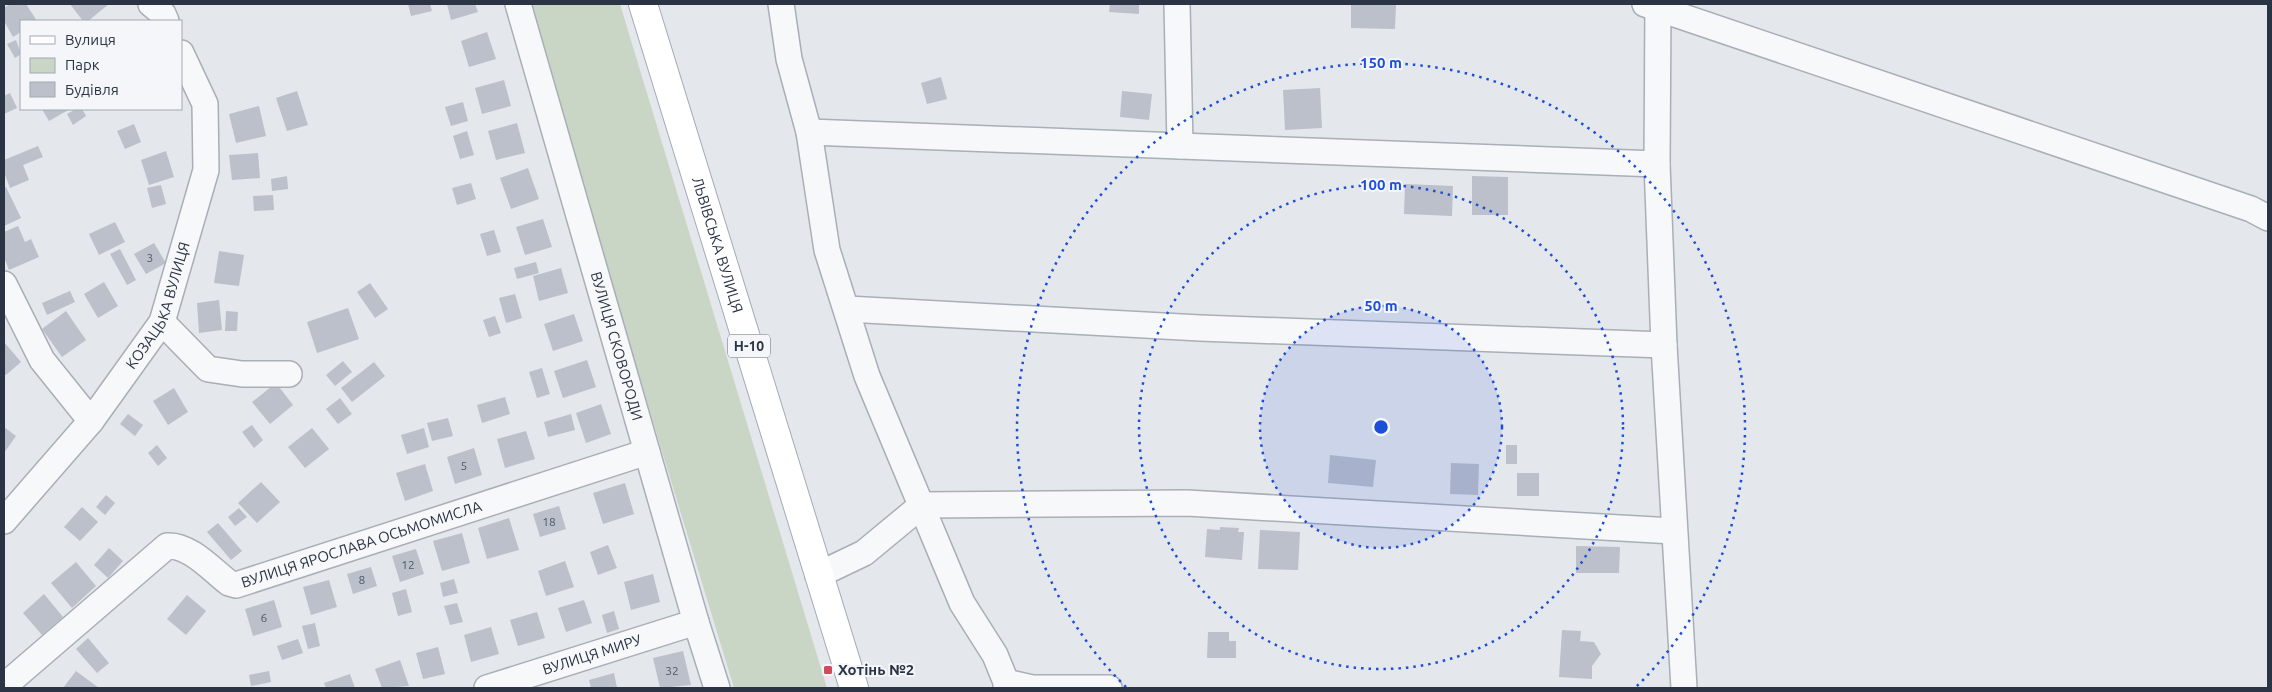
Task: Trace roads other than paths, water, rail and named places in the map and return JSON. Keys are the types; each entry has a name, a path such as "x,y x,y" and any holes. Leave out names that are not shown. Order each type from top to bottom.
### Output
{"main road":[{"name":"ЛЬВІВСЬКА ВУЛИЦЯ","path":"643,4 854,688"}],"street":[{"path":"151,4 163,14 166,20"},
{"name":"ВУЛИЦЯ СКОВОРОДИ","path":"518,4 696,622 717,688"},
{"path":"781,4 788,59 809,132 827,250 867,376 962,603 995,655 1006,685 1032,688 1109,688"},
{"path":"1177,4 1180,146"},
{"path":"1684,688 1673,531 1664,345 1653,5 2251,209 2268,218"},
{"name":"КОЗАЦЬКА ВУЛИЦЯ","path":"4,521 90,421 162,322 206,170 205,104 182,55"},
{"path":"809,132 1657,164"},
{"path":"4,284 42,360 90,421"},
{"path":"847,309 1200,328 1664,345"},
{"path":"162,322 208,369 269,376 289,374"},
{"name":"ВУЛИЦЯ ЯРОСЛАВА ОСЬМОМИСЛА","path":"10,680 167,546 177,545 186,550 229,583 236,585 647,452"},
{"path":"818,575 864,553 922,505 1187,503 1673,531"},
{"name":"ВУЛИЦЯ МИРУ","path":"487,688 696,622"}],"place":[{"name":"Хотінь №2","path":"828,670"}]}
